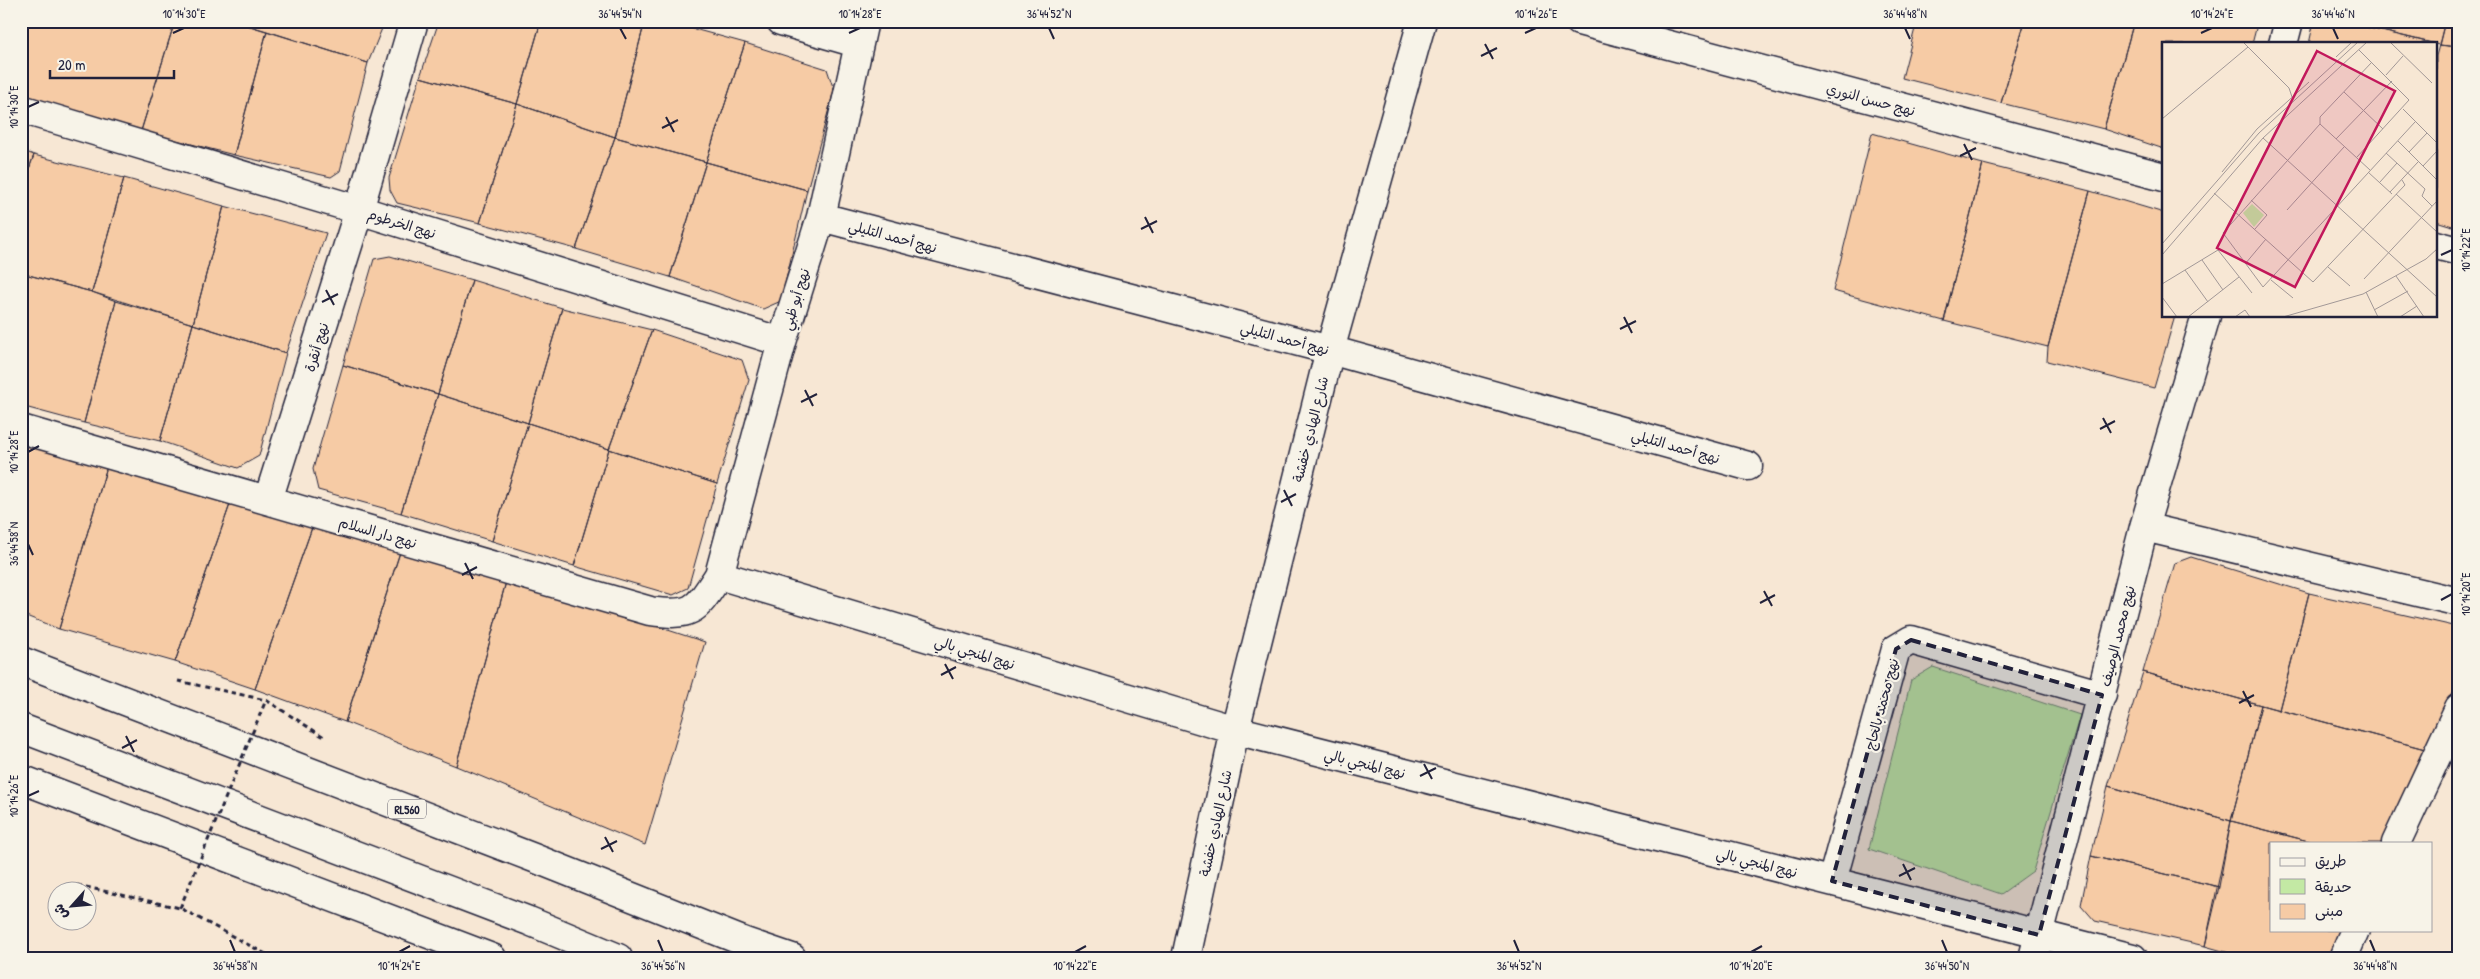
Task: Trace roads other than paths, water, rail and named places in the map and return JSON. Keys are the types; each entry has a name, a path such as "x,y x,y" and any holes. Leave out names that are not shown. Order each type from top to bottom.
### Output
{"main road":[{"name":"نهج أنقرة","path":"268,500 359,210 414,21"},
{"path":"781,21 860,32"},
{"name":"شارع الهادي خفشة","path":"1186,958 1235,730 1330,350 1422,21"},
{"name":"نهج حسن النوري","path":"1578,21 2162,176"},
{"path":"2284,42 2290,21"},
{"name":"نهج أبو ظبي","path":"719,575 782,342 820,217 860,32"},
{"name":"نهج الخرطوم","path":"21,109 359,210 782,342"},
{"name":"نهج أحمد التليلي","path":"820,217 1330,350 1748,466"},
{"path":"2438,246 2459,251"},
{"name":"نهج محمد الوصيف","path":"2036,946 2144,527 2205,318"},
{"name":"نهج دار السلام","path":"21,429 650,611 676,615 690,611 701,602 719,575"},
{"path":"2144,527 2459,602"},
{"name":"نهج المنجي بالي","path":"719,575 1235,730 1832,881 2036,946 2133,958"},
{"name":"نهج محمد بالحاج","path":"1832,881 1896,649 1902,644 1911,640 2102,695"},
{"name":"RL560","path":"21,661 534,858 745,942 792,958"},
{"path":"2396,842 2459,708"},
{"path":"21,728 520,918 618,958"},
{"path":"21,779 479,955"},
{"path":"2343,958 2354,932"}]}
